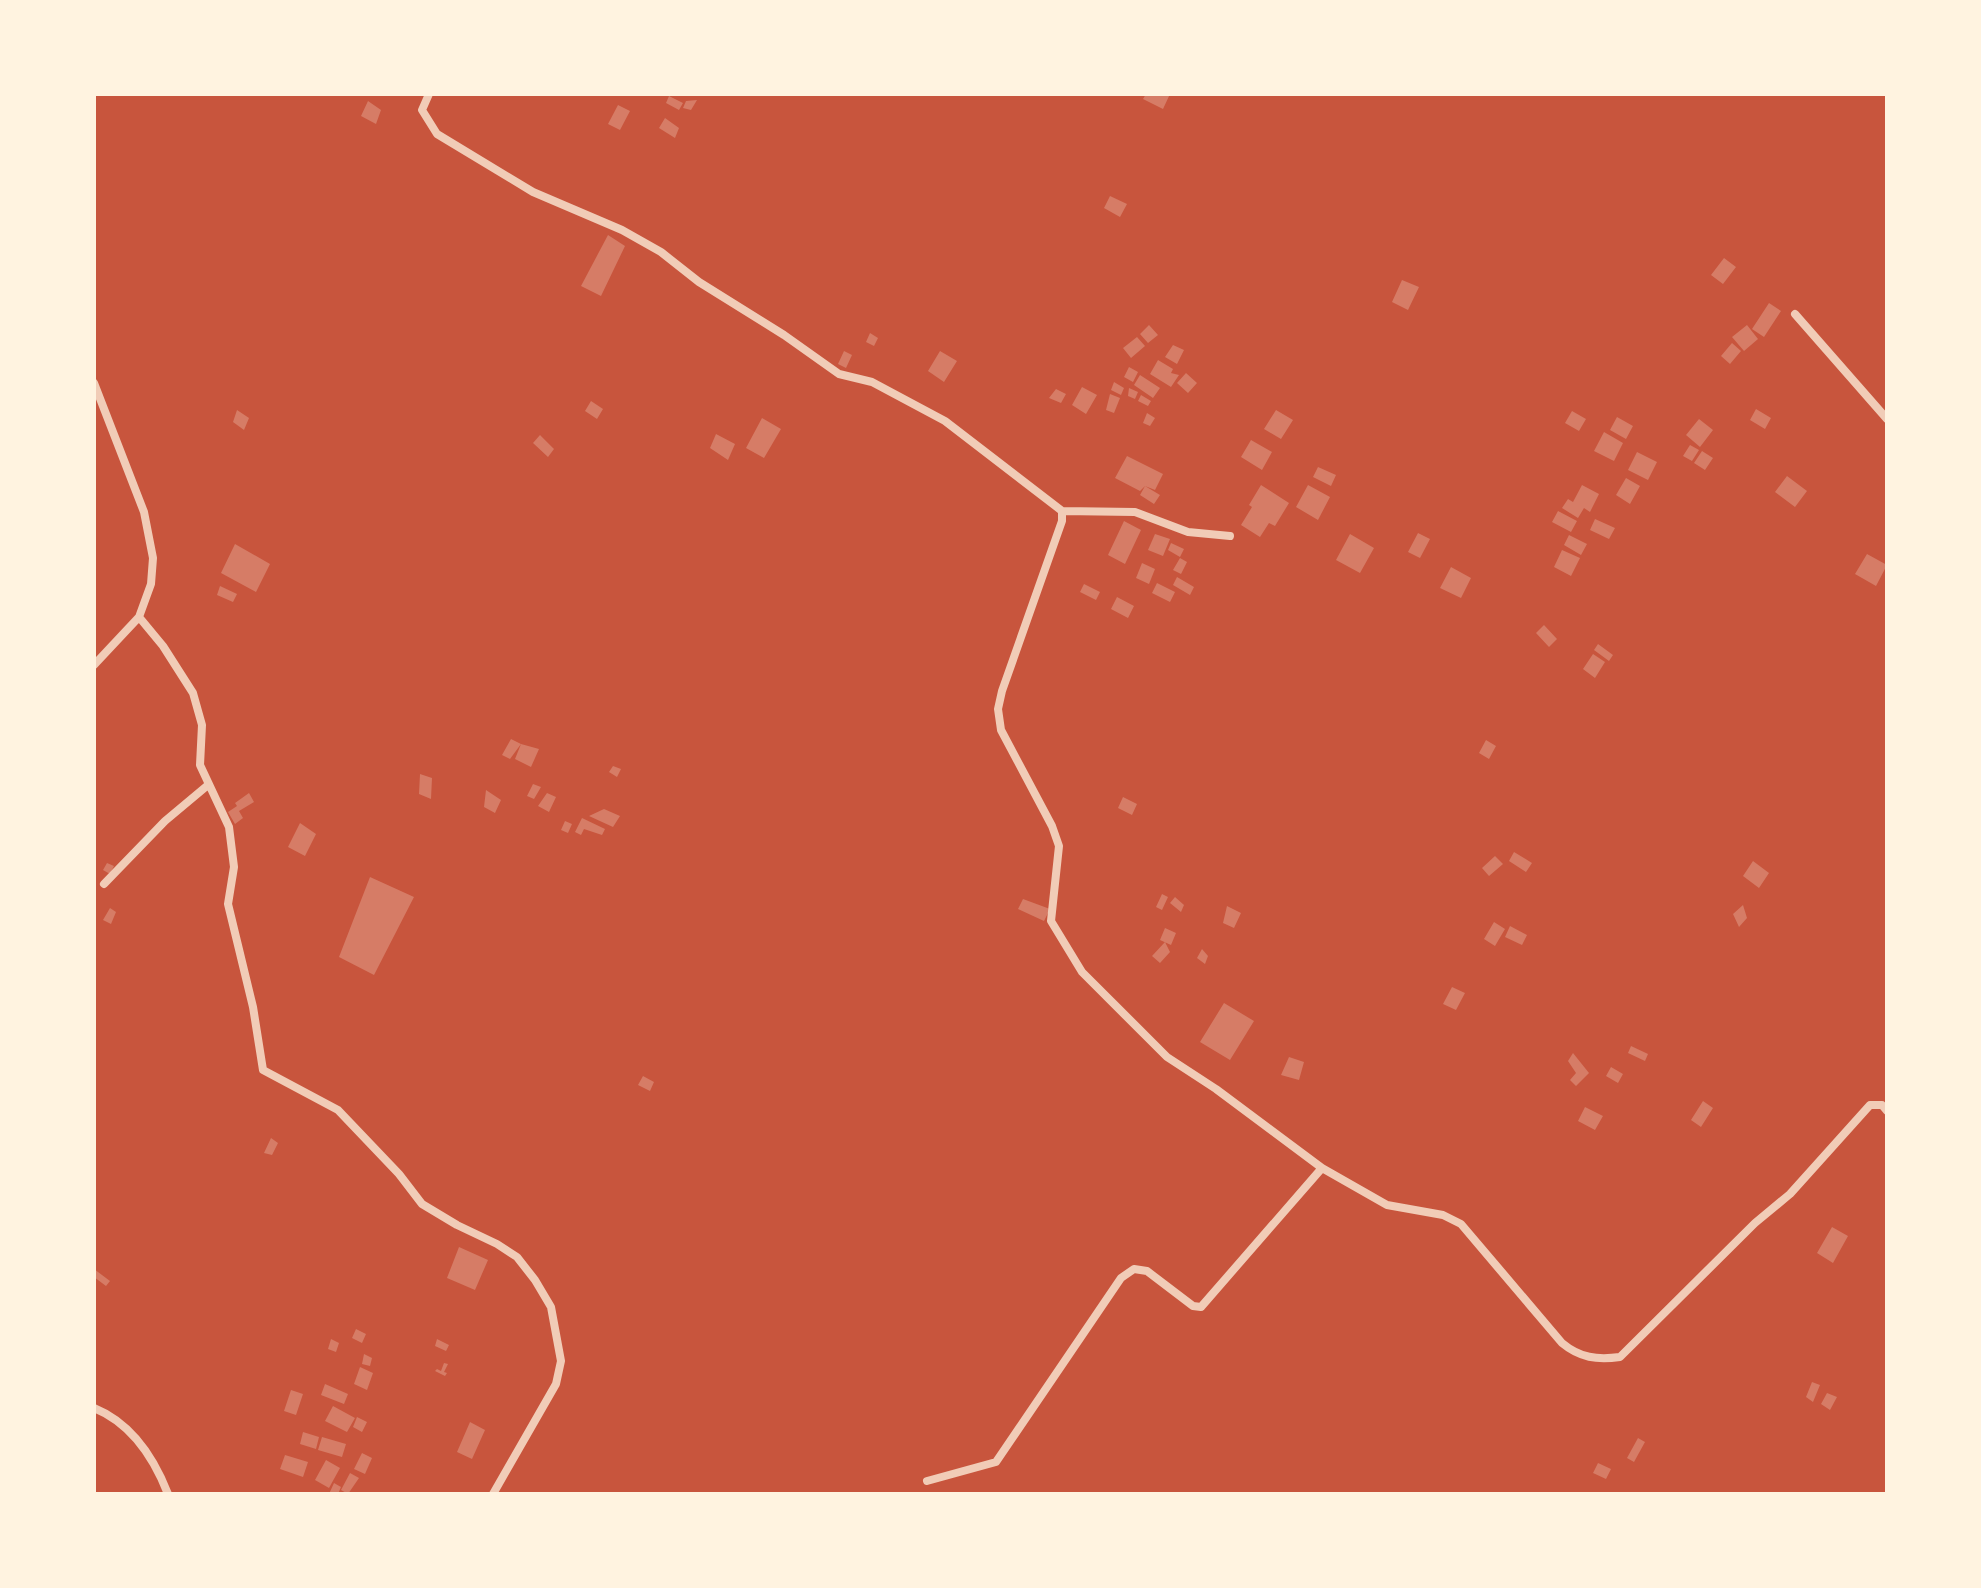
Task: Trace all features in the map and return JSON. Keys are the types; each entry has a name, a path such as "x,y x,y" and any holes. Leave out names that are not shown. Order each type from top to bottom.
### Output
{"street":[{"path":"429,94 422,110 437,134 533,192 622,230 661,252 699,282 839,374 872,382 945,421 1062,511 1135,512 1188,532 1230,536"},
{"path":"1795,314 1887,419"},
{"path":"94,383 144,512 153,558 151,584 139,617 94,665"},
{"path":"1062,511 1062,521 998,709 1001,730 1052,826 1059,846 1051,921 1082,972 1167,1057 1216,1089 1322,1168 1387,1205 1443,1215 1461,1224 1562,1343 1576,1354 1602,1360 1620,1357 1755,1223 1790,1194 1870,1105 1882,1105 1887,1111"},
{"path":"139,617 163,646 193,693 202,725 200,765 229,827 234,867 228,904 253,1007 263,1070 338,1110 399,1174 422,1204 517,1257 551,1307 561,1361 556,1384 493,1494"},
{"path":"104,884 165,821 208,785"},
{"path":"927,1481 996,1462 1121,1278 1134,1269 1147,1271 1193,1306 1201,1307 1322,1168"},
{"path":"94,1408 115,1420 139,1441 159,1470 168,1494"}],"building":[{"path":"1146,94 1170,94 1163,109 1143,99"},
{"path":"669,96 683,103 679,110 666,103"},
{"path":"697,100 691,110 683,108 686,101"},
{"path":"368,101 381,110 376,124 361,116"},
{"path":"618,105 630,111 620,130 608,124"},
{"path":"665,118 679,128 675,138 659,128"},
{"path":"1110,196 1127,204 1120,217 1104,208"},
{"path":"608,235 625,246 601,296 581,286"},
{"path":"1724,258 1736,267 1723,284 1711,275"},
{"path":"1402,280 1419,287 1408,310 1392,302"},
{"path":"1769,303 1781,311 1764,337 1752,329"},
{"path":"1149,325 1158,335 1148,343 1140,334"},
{"path":"1747,325 1758,339 1744,351 1732,337"},
{"path":"870,333 878,338 874,346 866,342"},
{"path":"1137,337 1145,346 1131,358 1123,348"},
{"path":"1732,343 1741,351 1730,364 1721,356"},
{"path":"1173,345 1184,350 1177,364 1165,357"},
{"path":"844,351 852,355 846,368 838,364"},
{"path":"940,351 957,361 944,382 928,371"},
{"path":"1158,360 1173,369 1171,373 1179,375 1171,387 1150,374"},
{"path":"1129,367 1138,372 1133,382 1124,377"},
{"path":"1186,373 1197,383 1188,393 1177,383"},
{"path":"1140,375 1160,388 1153,398 1134,385"},
{"path":"1114,382 1124,388 1121,395 1111,390"},
{"path":"1082,387 1097,395 1086,414 1072,405"},
{"path":"1129,388 1138,392 1135,399 1128,396"},
{"path":"1056,389 1066,394 1061,403 1049,398"},
{"path":"1110,394 1120,398 1114,413 1106,410"},
{"path":"1141,395 1151,401 1148,406 1138,401"},
{"path":"591,401 603,409 597,419 585,411"},
{"path":"1756,409 1771,418 1765,429 1750,420"},
{"path":"237,410 249,418 244,430 233,422"},
{"path":"1276,410 1293,420 1281,439 1264,429"},
{"path":"1572,411 1586,419 1579,431 1565,423"},
{"path":"1147,413 1155,418 1150,426 1143,423"},
{"path":"1617,417 1633,426 1626,439 1610,430"},
{"path":"762,418 781,429 764,458 746,448"},
{"path":"1699,419 1713,430 1700,447 1686,435"},
{"path":"1604,432 1623,443 1614,461 1594,451"},
{"path":"716,434 735,444 728,460 710,448"},
{"path":"540,435 554,449 548,457 533,443"},
{"path":"1251,440 1272,452 1262,470 1241,457"},
{"path":"1690,445 1699,450 1692,461 1683,456"},
{"path":"1702,451 1713,458 1705,470 1694,463"},
{"path":"1637,452 1657,462 1648,480 1628,470"},
{"path":"1127,456 1163,474 1155,490 1145,486 1140,491 1115,478"},
{"path":"1318,467 1336,475 1331,486 1313,477"},
{"path":"1787,476 1807,491 1795,507 1775,492"},
{"path":"1626,478 1640,486 1630,504 1616,495"},
{"path":"1261,485 1289,503 1275,526 1269,523 1260,537 1241,525"},
{"path":"1308,485 1330,497 1318,520 1296,507"},
{"path":"1582,485 1599,494 1590,512 1584,508 1578,518 1562,508 1568,499 1573,502"},
{"path":"1145,486 1160,495 1154,504 1140,495"},
{"path":"1558,511 1577,521 1571,532 1552,522"},
{"path":"1595,519 1615,528 1609,539 1590,530"},
{"path":"1124,521 1141,530 1125,564 1108,555"},
{"path":"1418,533 1430,539 1420,558 1408,552"},
{"path":"1155,534 1170,539 1163,556 1148,550"},
{"path":"1350,534 1374,548 1360,573 1336,560"},
{"path":"1569,535 1587,544 1581,555 1564,545"},
{"path":"1171,543 1184,549 1180,557 1168,550"},
{"path":"235,544 270,564 256,592 221,573"},
{"path":"1562,550 1580,558 1571,576 1554,567"},
{"path":"1867,554 1887,565 1876,586 1855,574"},
{"path":"1180,558 1187,562 1181,574 1173,570"},
{"path":"1142,563 1155,569 1149,584 1136,578"},
{"path":"1451,567 1471,578 1461,598 1440,588"},
{"path":"1177,577 1194,587 1190,595 1173,585"},
{"path":"1157,583 1175,592 1170,602 1152,593"},
{"path":"1084,584 1100,592 1096,600 1080,592"},
{"path":"220,586 237,594 233,602 217,595"},
{"path":"1117,597 1134,606 1128,618 1111,609"},
{"path":"1544,625 1557,639 1549,647 1536,633"},
{"path":"1598,644 1613,655 1609,661 1594,650"},
{"path":"1593,654 1605,662 1595,678 1583,669"},
{"path":"511,739 521,744 510,759 502,755"},
{"path":"1486,740 1496,746 1489,759 1479,753"},
{"path":"521,744 539,749 531,767 515,759"},
{"path":"613,766 621,769 617,777 609,772"},
{"path":"420,774 432,778 431,799 419,794"},
{"path":"533,784 541,787 534,799 527,796"},
{"path":"486,790 501,800 495,813 484,807"},
{"path":"249,793 254,802 239,811 243,818 235,824 228,812"},
{"path":"547,793 556,797 549,812 538,806"},
{"path":"1123,797 1137,804 1132,815 1118,808"},
{"path":"604,809 620,816 613,827 589,816"},
{"path":"582,818 605,829 602,835 584,829 581,835 575,832"},
{"path":"565,821 572,824 568,833 561,830"},
{"path":"300,823 316,834 305,856 288,847"},
{"path":"1514,852 1532,863 1526,872 1509,861"},
{"path":"1495,856 1503,864 1489,876 1482,868"},
{"path":"1753,861 1769,873 1759,888 1743,876"},
{"path":"107,863 114,866 110,874 103,870"},
{"path":"370,877 414,897 374,975 339,957"},
{"path":"1162,894 1168,897 1162,910 1156,907"},
{"path":"1175,897 1184,905 1181,912 1170,903"},
{"path":"1023,899 1050,909 1044,921 1018,909"},
{"path":"1743,905 1747,918 1739,927 1733,914"},
{"path":"1227,906 1241,913 1234,928 1223,923"},
{"path":"110,908 116,912 111,924 103,920"},
{"path":"1494,922 1505,929 1495,946 1484,939"},
{"path":"1510,926 1527,935 1522,945 1505,937"},
{"path":"1165,928 1176,933 1171,945 1160,940"},
{"path":"1165,942 1170,952 1160,963 1152,956"},
{"path":"1202,949 1208,956 1205,964 1197,958"},
{"path":"1452,987 1465,993 1456,1010 1443,1004"},
{"path":"1224,1003 1254,1021 1230,1060 1200,1042"},
{"path":"1631,1046 1648,1054 1645,1061 1628,1053"},
{"path":"1573,1053 1589,1073 1576,1086 1570,1080 1576,1073 1568,1061"},
{"path":"1289,1057 1304,1062 1299,1080 1281,1075"},
{"path":"1611,1067 1623,1074 1618,1083 1606,1076"},
{"path":"643,1076 654,1082 650,1091 638,1085"},
{"path":"1703,1101 1713,1108 1701,1127 1691,1120"},
{"path":"1585,1107 1603,1116 1595,1130 1578,1121"},
{"path":"271,1138 278,1143 272,1155 264,1153"},
{"path":"1832,1227 1848,1236 1833,1263 1817,1253"},
{"path":"459,1247 488,1260 475,1290 447,1278"},
{"path":"94,1269 110,1281 106,1286 94,1277"},
{"path":"356,1329 366,1334 362,1343 352,1338"},
{"path":"331,1339 339,1343 336,1352 328,1349"},
{"path":"437,1339 449,1345 446,1351 435,1346"},
{"path":"364,1354 372,1358 370,1366 362,1364"},
{"path":"444,1363 448,1364 445,1376 435,1371 441,1371"},
{"path":"360,1367 373,1373 367,1390 354,1384"},
{"path":"1812,1382 1820,1385 1813,1402 1806,1397"},
{"path":"325,1384 348,1394 344,1404 321,1395"},
{"path":"291,1390 303,1394 296,1415 284,1411"},
{"path":"1827,1393 1837,1397 1830,1410 1821,1404"},
{"path":"333,1406 355,1418 347,1432 325,1421"},
{"path":"357,1417 367,1422 362,1432 353,1427"},
{"path":"470,1422 485,1430 472,1459 457,1452"},
{"path":"303,1432 319,1437 316,1449 300,1444"},
{"path":"322,1437 346,1444 342,1457 318,1450"},
{"path":"1638,1438 1645,1442 1634,1462 1627,1458"},
{"path":"362,1453 372,1458 365,1474 354,1469"},
{"path":"285,1455 308,1462 303,1477 280,1469"},
{"path":"326,1460 340,1468 329,1488 315,1480"},
{"path":"1598,1463 1611,1469 1606,1479 1593,1473"},
{"path":"350,1473 359,1478 348,1494 341,1490"},
{"path":"334,1483 341,1487 338,1494 329,1494"}]}
